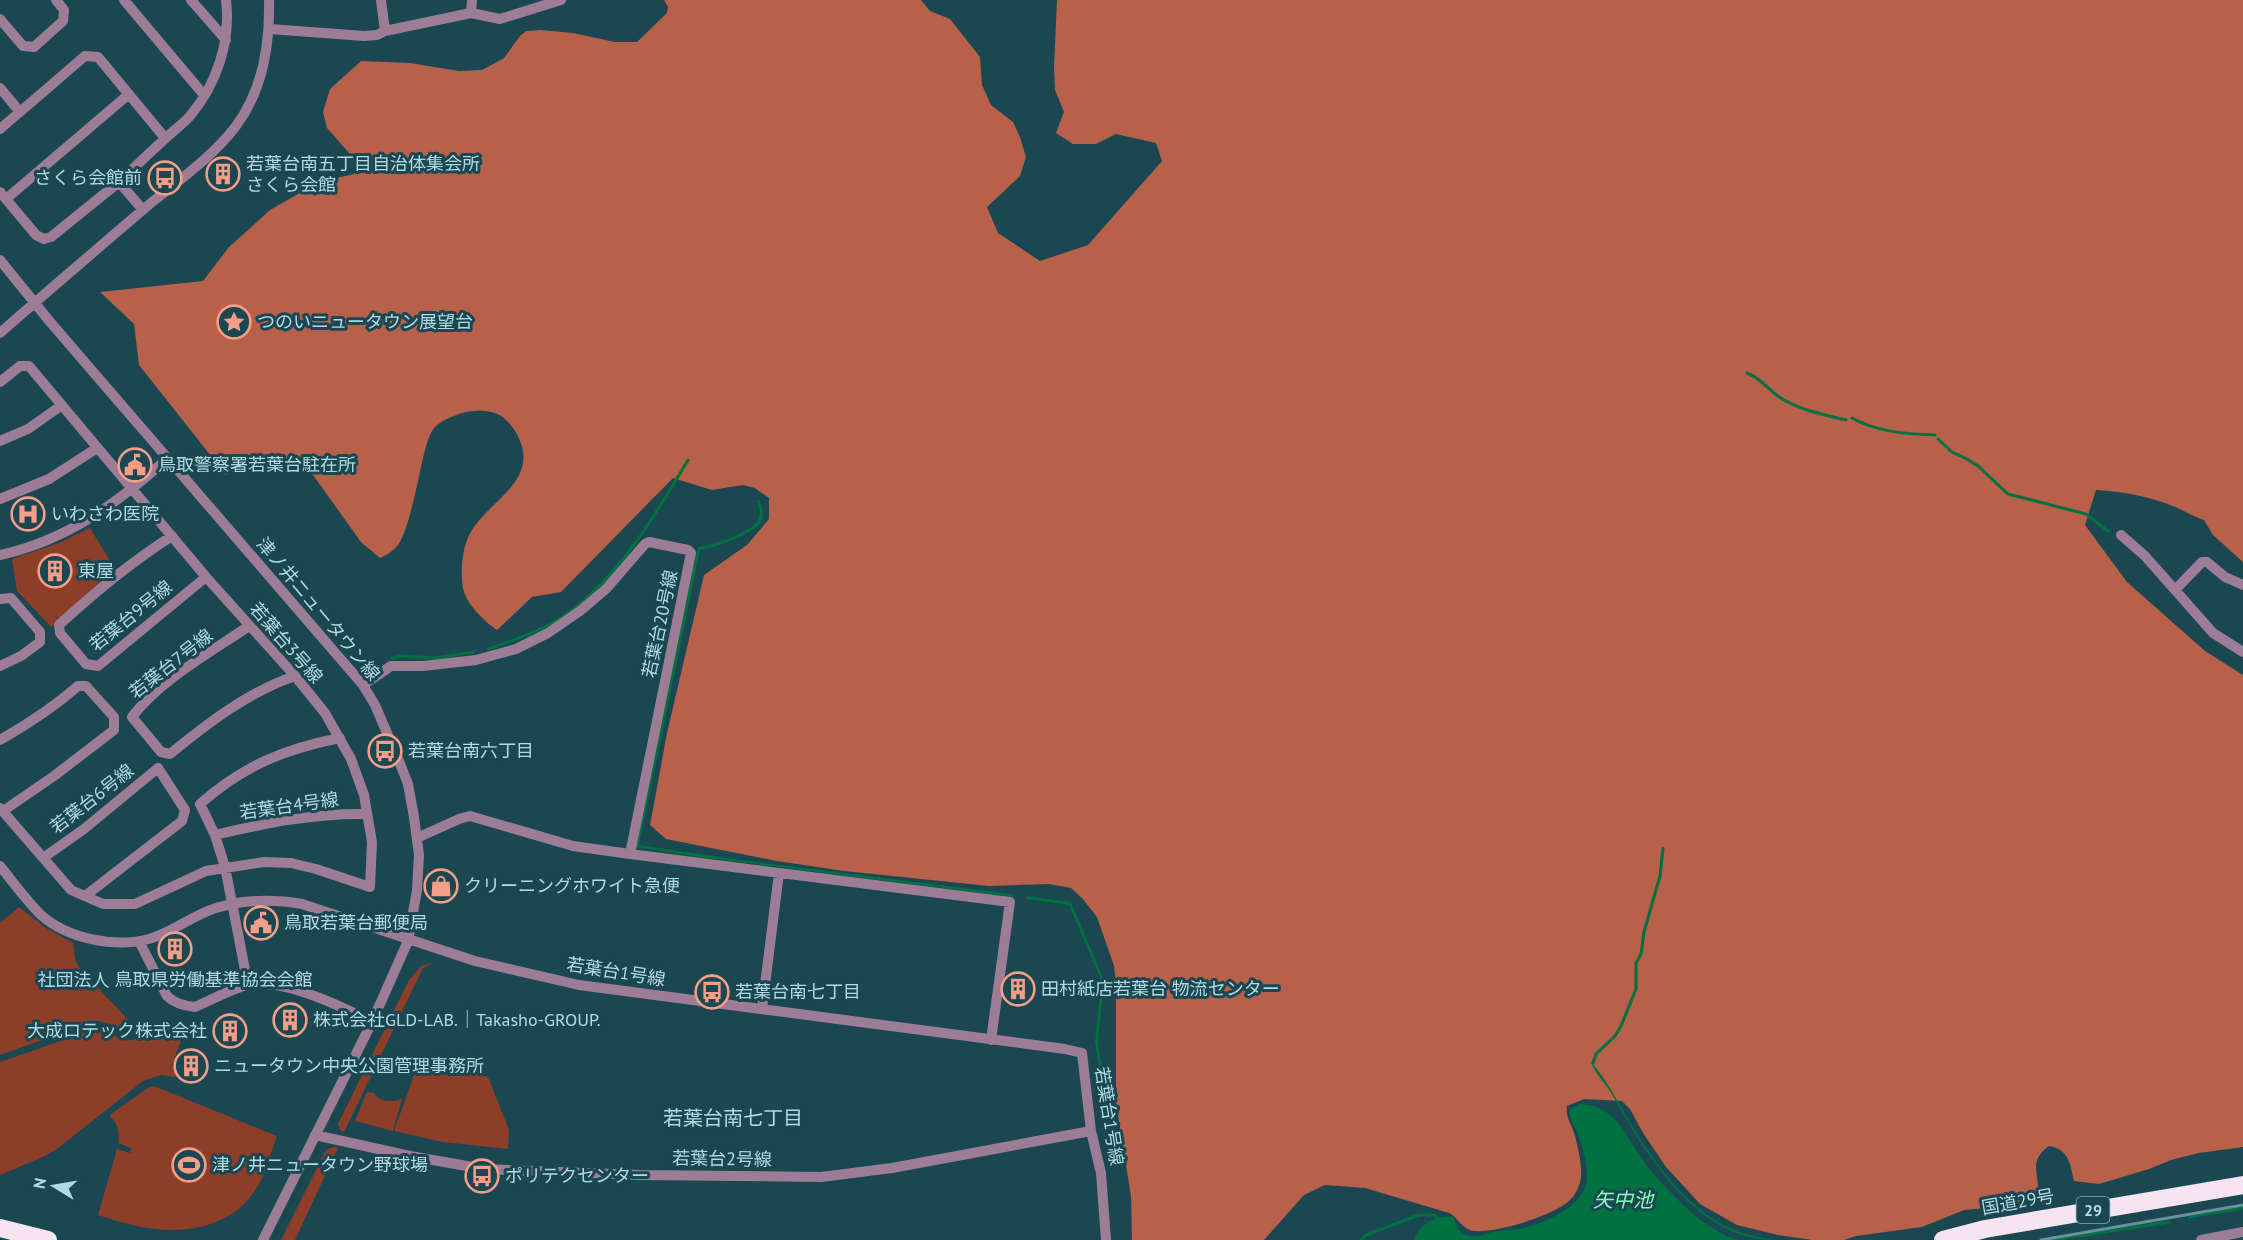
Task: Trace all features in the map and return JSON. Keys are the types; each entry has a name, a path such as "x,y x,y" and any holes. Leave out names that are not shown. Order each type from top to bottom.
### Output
{"highway":[{"name":"国道29号","path":"1943,1240 1985,1229 2243,1185"},
{"path":"0,1228 48,1240"}],"street":[{"path":"0,19 23,46 34,47 63,21 64,10 56,0"},
{"path":"124,0 204,95"},
{"path":"191,0 226,40"},
{"path":"129,94 3,195 38,237 48,238 119,182 189,117 214,78 226,40 228,17 226,0"},
{"path":"0,333 192,171 237,126 260,80 270,29 269,0"},
{"path":"381,0 385,31"},
{"path":"471,13 472,0"},
{"path":"270,29 377,35 385,31 471,13 500,19 561,0"},
{"path":"0,129 85,56 98,57 165,138"},
{"path":"0,88 20,112"},
{"path":"119,182 143,210"},
{"name":"津ノ井ニュータウン線","path":"0,261 363,685 375,705 408,784 419,855 417,890 408,941 372,1022 263,1240"},
{"name":"若葉台3号線","path":"0,382 20,366 29,366 206,578 295,676 325,713 351,759 364,795 372,842 370,887 291,863 264,862 206,871 135,904 103,904 71,890 1,810"},
{"path":"0,441 28,429 62,405"},
{"path":"0,499 49,479 97,448"},
{"path":"0,555 64,534 133,489 168,458"},
{"path":"2121,535 2145,556 2213,633 2243,652"},
{"name":"若葉台9号線","path":"172,536 134,560 90,596 58,625 60,633 86,664 98,666 206,578"},
{"name":"若葉台20号線","path":"363,685 391,666 423,666 476,660 516,649 548,633 580,611 606,589 645,544 649,542 688,550 691,553 690,560 630,854"},
{"path":"2175,590 2202,562 2207,562 2226,577 2243,585"},
{"path":"0,600 11,598 40,632 40,642 21,656 0,666"},
{"name":"若葉台7号線","path":"249,626 182,672 141,705 132,717 161,752 170,754 228,709 277,682 295,676"},
{"path":"0,740 25,726 78,686 86,686 114,717 114,730 54,776 1,810"},
{"path":"248,985 225,867 215,835 200,804 219,787 248,768 305,745 340,738"},
{"name":"若葉台6号線","path":"44,858 84,829 158,768 185,810 182,821 85,896"},
{"name":"若葉台4号線","path":"215,835 279,820 338,814 367,814"},
{"path":"417,838 470,816 573,846 1010,902 991,1040"},
{"name":"若葉台1号線","path":"0,866 41,914 71,933 104,940 139,941 151,938 206,912 232,904 251,900 276,899 302,904 408,941 475,961 579,984 1082,1053 1091,1131 1101,1173 1106,1240"},
{"path":"762,1009 778,873"},
{"path":"139,941 167,996 176,1002 195,1007 248,985 262,984 296,990 344,1007 372,1022"},
{"name":"若葉台2号線","path":"315,1135 410,1156 484,1169 640,1175 821,1177 892,1168 1091,1131"},
{"path":"2200,1240 2243,1232"}],"shaded area":[{"path":"664,0 921,0 930,11 950,19 980,57 982,85 991,105 1013,122 1026,157 1020,176 987,207 998,233 1040,261 1088,245 1162,161 1156,143 1116,134 1096,144 1073,144 1056,133 1064,112 1055,90 1057,0 2243,0 2243,562 2213,535 2204,520 2142,496 2096,490 2085,525 2127,582 2205,651 2243,675 2243,1147 2199,1153 2171,1160 2099,1184 2074,1181 2068,1158 2061,1150 2049,1146 2038,1157 2036,1163 2038,1195 2031,1201 1964,1210 1922,1227 1856,1236 1844,1240 1812,1240 1737,1225 1700,1204 1666,1167 1630,1109 1622,1101 1584,1099 1567,1106 1580,1161 1581,1177 1577,1191 1572,1198 1554,1211 1526,1222 1497,1229 1474,1231 1466,1228 1449,1213 1365,1188 1325,1185 1304,1195 1264,1240 1132,1240 1131,1196 1116,1103 1114,966 1097,917 1071,888 1049,884 989,886 844,871 777,861 666,839 650,825 667,733 704,575 747,545 769,519 769,498 755,488 743,485 712,490 673,478 561,592 532,597 497,630 481,617 468,600 463,588 462,565 464,548 470,533 514,484 521,472 524,459 521,444 513,428 505,419 492,412 471,411 450,417 434,428 427,442 410,515 402,538 394,549 380,558 361,542 308,468 255,458 226,475 139,365 134,324 100,292 203,281 229,247 270,210 319,182 354,174 356,161 327,128 323,112 330,89 361,61 410,63 459,71 482,70 504,58 526,31 573,33 615,42 637,42 667,13 668,7"},
{"path":"90,528 115,569 59,619 55,615 58,621 51,627 17,591 12,559 59,543"},
{"path":"19,907 46,928 73,943 75,959 81,970 134,1026 134,1034 125,1033 107,1023 96,1021 0,1055 0,923"},
{"path":"433,963 423,968 344,1132 340,1130 338,1124 409,980 421,966"},
{"path":"170,1026 177,1030 181,1040 172,1066 178,1070 175,1077 160,1075 143,1081 57,1149 0,1175 0,1062 98,1028 120,1039 129,1040"},
{"path":"428,1060 488,1077 509,1130 508,1149 443,1142 394,1131 414,1075"},
{"name":"津ノ井ニュータウン野球場","path":"154,1086 277,1136 259,1184 248,1200 235,1212 202,1227 168,1230 133,1225 98,1215 117,1149 130,1153 131,1148 118,1143 118,1128 110,1117 111,1114"},
{"path":"367,1092 374,1093 386,1101 402,1099 393,1131 355,1121"},
{"path":"338,1148 295,1240 281,1240 326,1150"}],"water":[{"path":"760,500 762,518 755,528 732,540 700,550 639,845 996,892 1014,895 1014,897 636,847 698,547 731,538 754,525 759,518 757,501"},
{"path":"1027,896 1071,902 1104,980 1098,1043 1111,1123 1108,1123 1095,1042 1101,980 1069,905 1027,899"},
{"path":"1591,1062 1650,1153 1685,1196 1713,1219 1728,1227 1773,1240 1746,1236 1721,1226 1698,1210 1677,1190 1641,1143"},
{"name":"矢中池","path":"1580,1104 1594,1106 1605,1111 1622,1128 1651,1171 1679,1201 1713,1228 1738,1240 1414,1240 1424,1225 1440,1217 1453,1217 1461,1231 1466,1235 1476,1236 1538,1224 1574,1203 1585,1188 1587,1177 1582,1144 1570,1113 1570,1109"}],"waterway":[{"path":"1747,373 1793,404 1846,420"},
{"path":"1852,418 1882,429 1935,435"},
{"path":"1938,439 1952,452 1978,466 2008,494 2086,514 2108,531"},
{"path":"488,649 549,625 586,599 620,563 635,543 688,460"},
{"path":"392,658 401,656 435,658 473,652"},
{"path":"1593,1063 1596,1054 1615,1036 1621,1026 1636,989 1636,963 1641,954 1644,932 1660,876 1663,848"},
{"path":"2189,1217 2243,1208"},
{"path":"1361,1240 1366,1235 1419,1215 1435,1215 1438,1221"},
{"path":"2054,1240 2169,1222"}],"railway":[{"path":"2041,1240 2243,1205"}],"place":[{"name":"若葉台南五丁目自治体集会所 さくら会館","path":"223,174"},
{"name":"さくら会館前","path":"165,178"},
{"name":"つのいニュータウン展望台","path":"234,322"},
{"name":"鳥取警察署若葉台駐在所","path":"135,465"},
{"name":"いわさわ医院","path":"28,514"},
{"name":"東屋","path":"55,571"},
{"name":"若葉台南六丁目","path":"385,751"},
{"name":"クリーニングホワイト急便","path":"441,886"},
{"name":"鳥取若葉台郵便局","path":"261,923"},
{"name":"社団法人 鳥取県労働基準協会会館","path":"175,949"},
{"name":"田村紙店若葉台 物流センター","path":"1018,989"},
{"name":"若葉台南七丁目","path":"712,992"},
{"name":"株式会社GLD-LAB.｜Takasho-GROUP.","path":"290,1020"},
{"name":"大成ロテック株式会社","path":"230,1031"},
{"name":"ニュータウン中央公園管理事務所","path":"191,1066"},
{"name":"津ノ井ニュータウン野球場","path":"189,1165"},
{"name":"ポリテクセンター","path":"482,1176"}],"district":[{"name":"若葉台南七丁目","path":"733,1118"}]}
